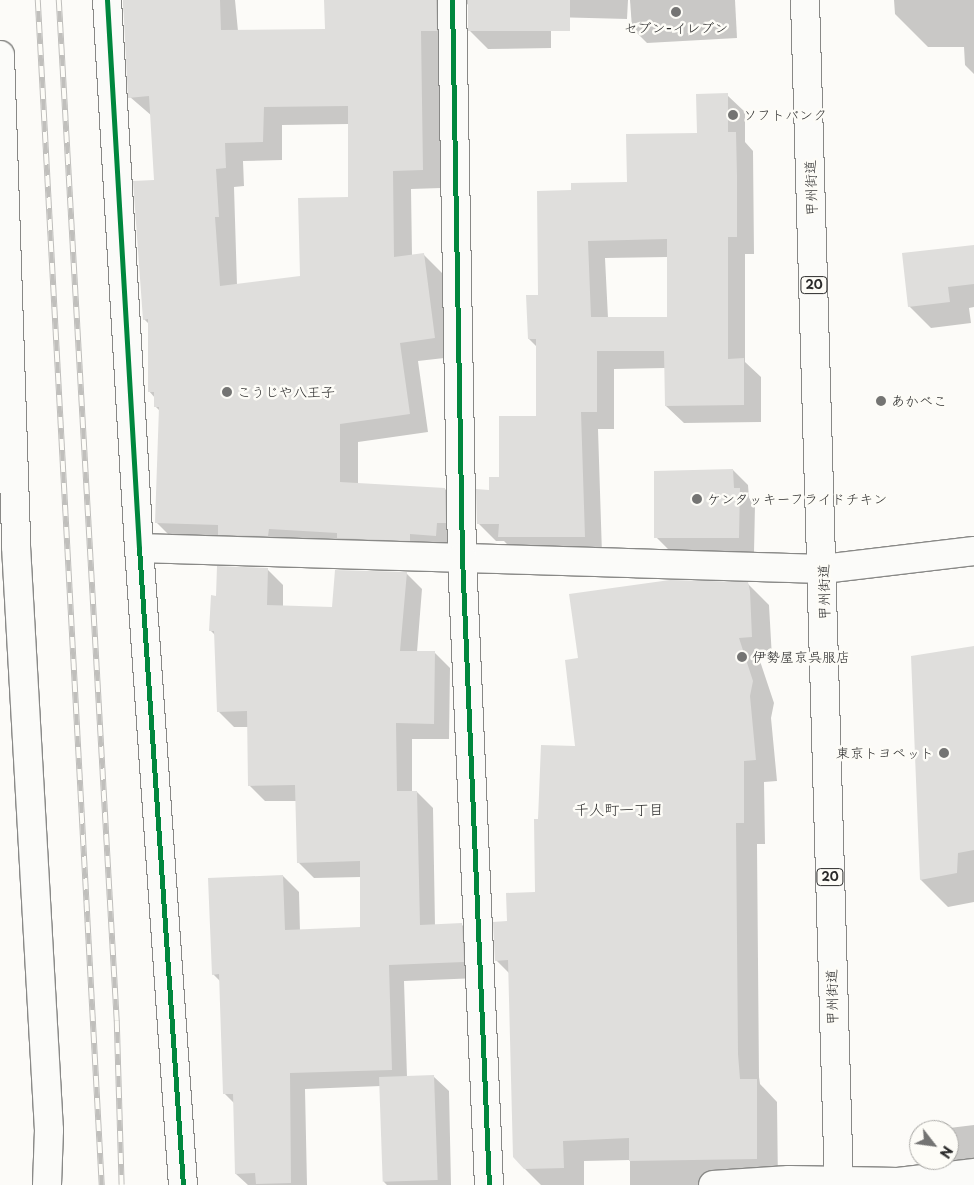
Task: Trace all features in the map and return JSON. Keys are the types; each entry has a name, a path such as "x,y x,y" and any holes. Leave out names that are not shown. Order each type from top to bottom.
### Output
{"main road":[{"path":"107,0 139,548 183,1185"},
{"path":"452,0 462,557 489,1185"},
{"name":"甲州街道","path":"806,0 823,569 834,1102 839,1183"},
{"path":"0,55 8,546 49,1130 47,1185"},
{"path":"139,548 823,569 974,551"},
{"path":"713,1185 898,1182 974,1173"}],"building":[{"path":"123,0 220,0 221,30 325,29 324,0 436,0 437,31 421,31 423,170 393,171 394,257 424,253 435,338 400,343 410,414 340,424 340,482 445,488 446,523 437,523 436,536 410,534 410,541 337,538 337,533 269,529 268,536 218,535 218,525 155,523 159,407 154,407 154,392 148,392 148,319 143,320 133,181 154,180 149,96 128,98","holes":["348,106 348,197 298,198 300,276 220,286 215,217 219,217 216,169 226,168 225,143 263,142 264,107"]},
{"path":"468,0 570,0 570,31 468,31"},
{"path":"728,93 728,132 736,132 737,237 728,237 728,359 744,358 744,405 665,406 664,351 597,351 597,412 581,412 585,537 498,537 499,524 477,524 476,489 489,490 489,477 499,477 499,416 536,416 536,339 528,339 526,295 538,295 537,191 571,190 571,183 627,182 626,134 697,133 696,94","holes":["667,239 667,317 591,317 588,241"]},
{"path":"974,245 974,284 948,287 950,302 908,307 902,253"},
{"name":"ケンタッキーフライドチキン","path":"733,469 734,488 740,488 739,538 654,538 654,471"},
{"path":"217,566 268,568 267,605 332,607 335,570 407,572 400,651 435,651 434,724 396,723 397,791 417,791 420,925 462,923 464,962 389,965 392,1070 290,1073 291,1183 256,1184 255,1173 235,1174 233,1094 223,1094 219,974 212,975 208,878 283,875 285,930 360,927 360,861 297,863 295,785 248,786 247,711 217,712 214,631 209,631 211,595 216,596"},
{"path":"670,580 748,582 750,591 752,637 739,638 753,681 750,696 756,760 744,761 744,823 736,823 738,1054 740,1079 757,1079 757,1159 629,1161 629,1138 563,1141 564,1168 524,1169 513,1157 508,960 495,961 493,922 507,921 506,893 535,892 534,819 538,819 541,745 575,746 565,660 578,658 569,594"},
{"name":"東京トヨペット","path":"974,646 974,850 958,853 957,873 920,880 911,656"},
{"path":"434,1075 438,1180 383,1182 379,1077"}],"railway":[{"path":"38,0 102,1185"},
{"path":"59,0 117,1021 122,1185"}],"cycle path":[{"path":"107,0 139,548 183,1185"},
{"path":"452,0 462,557 489,1185"}],"place":[{"name":"セブン-イレブン","path":"676,12"},
{"name":"ソフトバンク","path":"733,115"},
{"name":"こうじや八王子","path":"227,392"},
{"name":"あかべこ","path":"881,401"},
{"name":"ケンタッキーフライドチキン","path":"697,499"},
{"name":"伊勢屋京呉服店","path":"742,657"},
{"name":"東京トヨペット","path":"944,753"}],"district":[{"name":"千人町一丁目","path":"619,809"}]}
